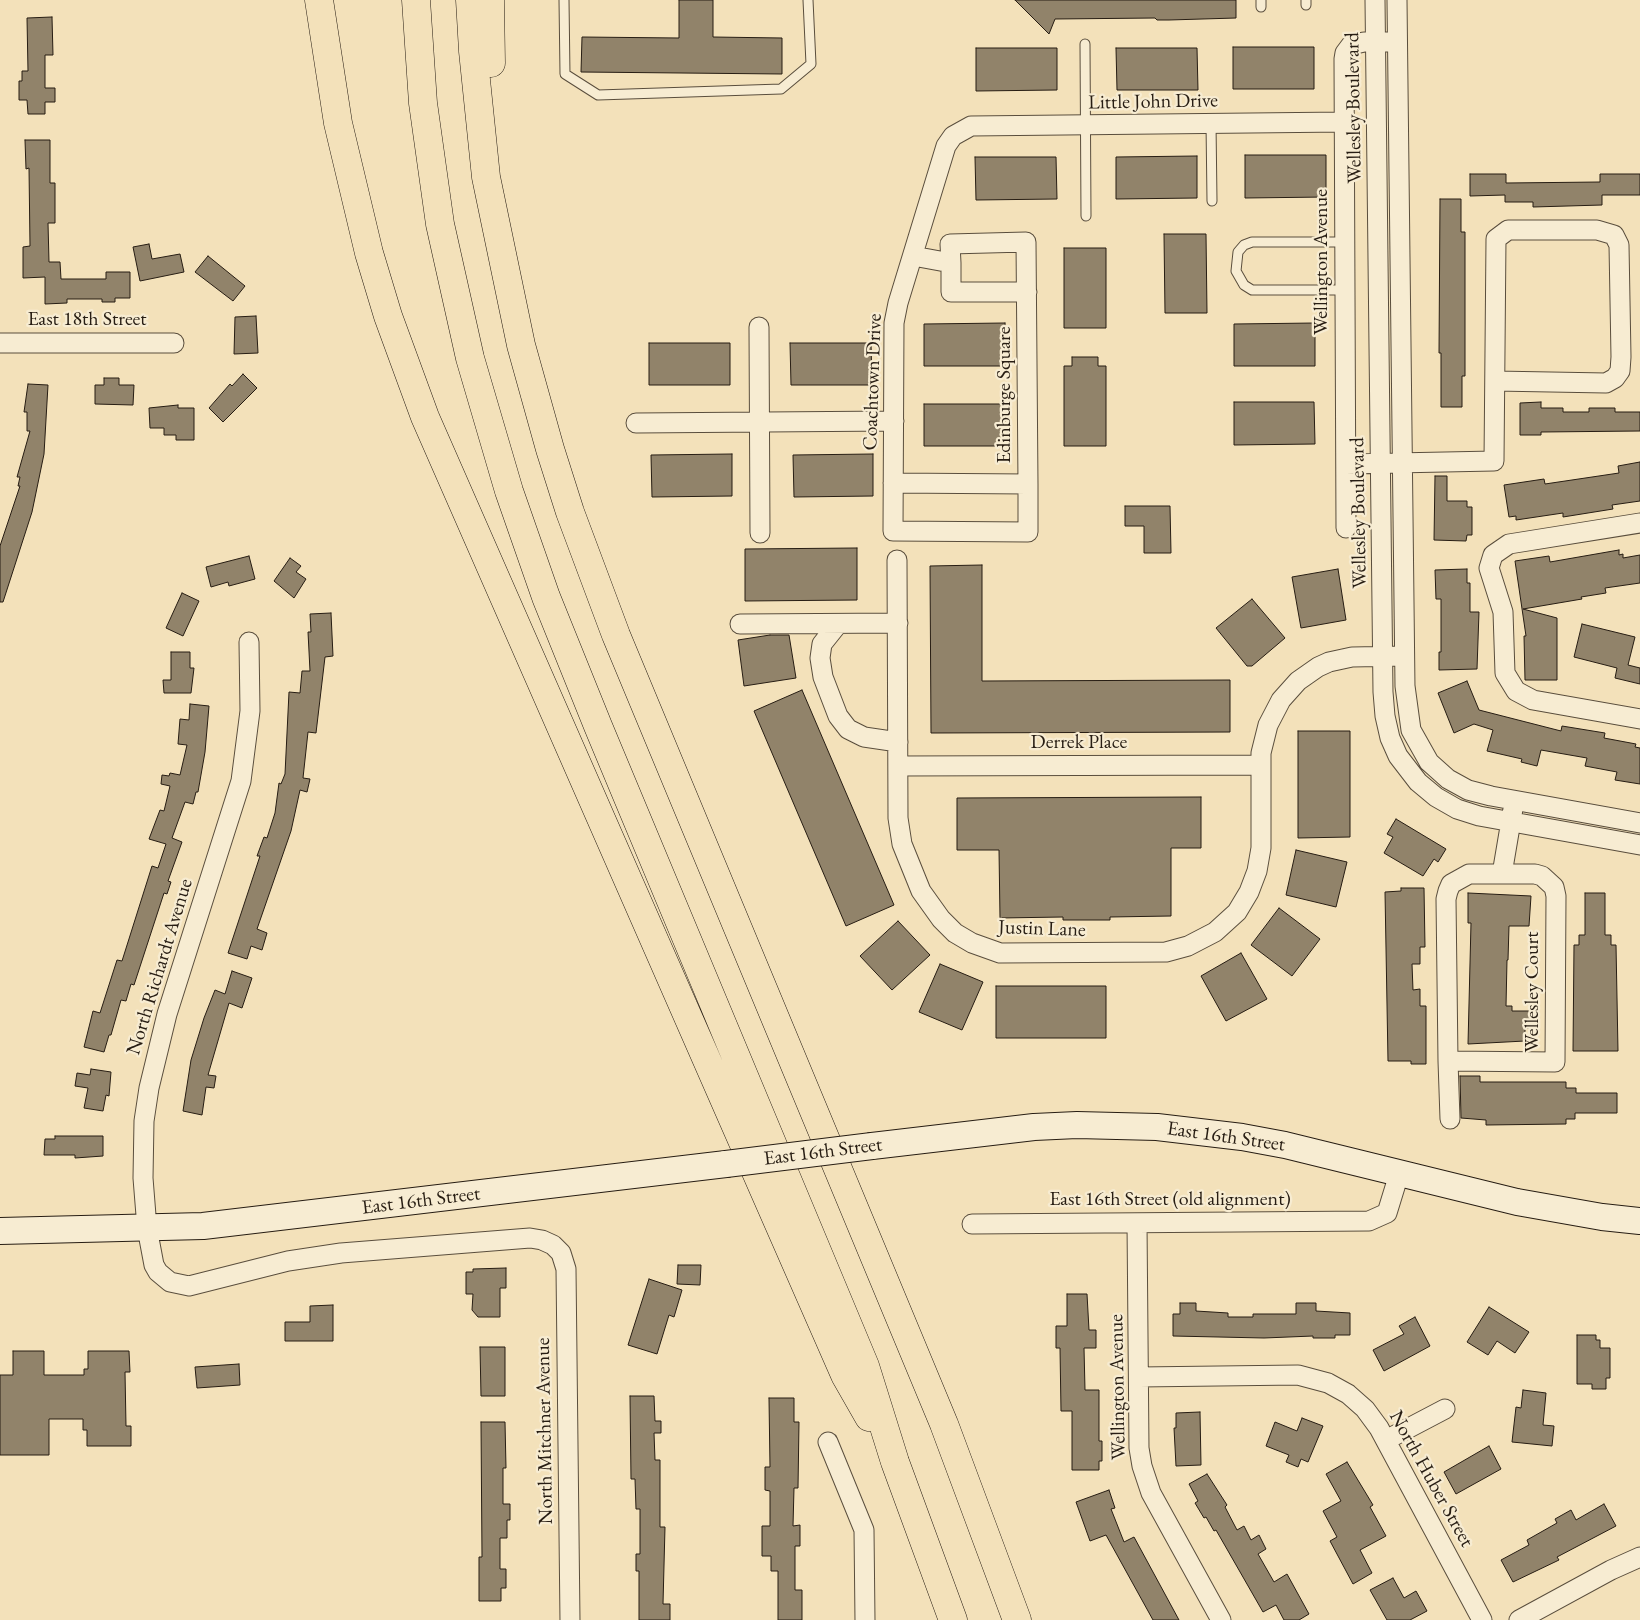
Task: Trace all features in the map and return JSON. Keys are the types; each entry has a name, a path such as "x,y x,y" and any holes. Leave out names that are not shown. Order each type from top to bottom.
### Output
{"highway":[{"path":"319,0 338,123 367,244 388,316 428,424 845,1375 895,1462"},
{"path":"416,0 423,103 440,224 470,358 512,499 546,597 598,726 865,1366 895,1462 953,1620"},
{"path":"470,0 480,137 486,177 521,345 547,440 594,579 940,1416 1017,1620"},
{"path":"490,0 494,136 502,253"}],"street":[{"name":"Wellesley Boulevard","path":"1375,0 1383,656 1385,716 1394,748 1404,765 1423,787 1447,804 1469,813 1640,845"},
{"path":"1396,0 1404,656 1408,718 1416,742 1429,762 1448,779 1468,790 1514,801 1640,823"},
{"name":"Wellington Avenue","path":"1346,528 1345,53 1356,44 1398,42"},
{"name":"Little John Drive","path":"963,128 971,126 1344,122"},
{"name":"Coachtown Drive","path":"963,128 953,136 946,146 894,323 893,532 1028,532 1028,484"},
{"path":"1346,464 1494,461 1496,239 1508,230 1597,230 1614,236 1619,245 1621,357 1620,371 1615,378 1606,383 1495,381"},
{"name":"Edinburge Square","path":"893,483 1028,484 1027,292 1026,242 950,244 951,292 1027,292"},
{"path":"913,256 951,263"},
{"path":"759,327 760,533"},
{"name":"East 18th Street","path":"0,343 174,343"},
{"path":"636,423 894,420"},
{"path":"1640,524 1509,544 1499,549 1492,557 1489,568 1490,576 1498,592 1504,612 1505,673 1514,689 1533,700 1640,719"},
{"name":"Justin Lane","path":"897,560 900,835 919,886 933,911 955,933 986,949 1008,954 1166,952 1202,940 1226,923 1249,892 1259,863 1261,848 1260,765 1264,739 1274,712 1298,681 1318,667 1330,662 1352,658 1404,656"},
{"path":"740,624 898,624"},
{"path":"838,624 822,644 820,658 824,677 838,716 848,729 864,736 898,742"},
{"name":"North Richardt Avenue","path":"249,642 250,711 241,781 167,1014 149,1088 143,1143 146,1228 154,1264 158,1272 170,1282 189,1286 288,1261 340,1254 530,1238 542,1240 553,1245"},
{"name":"Derrek Place","path":"899,766 1260,765"},
{"path":"1450,1119 1446,895 1452,884 1461,876 1469,874 1502,874 1514,801"},
{"name":"Wellesley Court","path":"1448,1061 1555,1062 1555,891 1549,881 1535,874 1502,874"},
{"name":"East 16th Street","path":"0,1232 203,1226 325,1213 1034,1127 1077,1125 1157,1127 1242,1137 1285,1145 1548,1209 1640,1221"},
{"name":"East 16th Street (old alignment)","path":"972,1224 1369,1221 1386,1213 1399,1174"},
{"name":"Wellington Avenue","path":"1137,1223 1139,1448 1144,1476 1151,1493 1221,1620"},
{"name":"North Mitchner Avenue","path":"553,1245 560,1253 566,1269 570,1620"},
{"name":"North Huber Street","path":"1139,1377 1298,1376 1313,1378 1335,1387 1360,1404 1375,1421 1386,1440 1482,1620"},
{"path":"1386,1440 1445,1409"},
{"path":"828,1442 864,1530 865,1620"},
{"path":"1519,1620 1611,1570 1640,1557"}],"lane":[{"path":"564,0 564,74 598,95 781,89 810,64 808,0"},
{"path":"1085,44 1086,216"},
{"path":"1211,124 1212,201"},
{"path":"1344,242 1252,242 1244,245 1238,252 1236,270 1244,285 1252,290 1345,290"}],"building":[{"path":"679,0 713,0 713,37 782,38 782,74 581,72 582,37 679,38"},
{"path":"1015,0 1236,0 1236,18 1169,20 1157,20 1155,18 1055,19 1049,34"},
{"path":"52,17 53,55 45,55 45,88 55,88 55,102 45,102 45,114 28,114 27,100 19,100 19,81 22,81 22,71 28,71 27,18"},
{"path":"1233,47 1314,47 1314,89 1233,89"},
{"path":"976,48 1057,48 1057,90 976,91"},
{"path":"1116,48 1197,48 1198,90 1117,90"},
{"path":"25,140 50,140 50,183 55,183 55,223 48,223 49,262 60,262 61,279 106,279 106,272 130,272 130,298 115,298 115,302 102,302 102,299 67,299 67,303 45,304 45,277 23,278 23,247 30,246 29,168 26,169"},
{"path":"1245,155 1326,155 1326,197 1245,198"},
{"path":"1197,156 1197,198 1116,199 1116,157"},
{"path":"975,157 1056,157 1057,199 976,200"},
{"path":"1470,174 1506,174 1506,183 1600,182 1600,174 1640,174 1640,195 1602,195 1602,205 1533,207 1533,202 1505,202 1505,195 1470,196"},
{"path":"1440,199 1461,199 1461,232 1465,232 1465,376 1462,376 1462,407 1441,407 1441,353 1439,353"},
{"path":"1164,234 1206,234 1207,313 1165,313"},
{"path":"149,244 152,259 180,254 184,272 140,281 133,247"},
{"path":"1064,248 1106,248 1106,328 1064,328"},
{"path":"208,256 245,286 233,301 195,272"},
{"path":"256,316 258,353 234,354 235,317"},
{"path":"1005,323 1005,366 924,366 924,324"},
{"path":"1315,323 1315,366 1234,366 1234,324"},
{"path":"649,343 730,343 730,385 649,385"},
{"path":"790,343 871,343 872,385 791,385"},
{"path":"1072,357 1098,357 1098,366 1106,366 1106,446 1064,446 1064,366 1072,366"},
{"path":"243,374 257,388 223,422 209,408 230,384 232,386"},
{"path":"104,378 119,378 119,385 134,385 133,405 95,404 95,385 104,385"},
{"path":"28,384 48,385 44,454 32,512 3,602 0,602 0,546 20,486 18,486 20,477 17,477 30,431 27,431 27,412 24,412"},
{"path":"1234,402 1314,402 1315,444 1234,445"},
{"path":"1541,402 1541,408 1563,408 1563,412 1589,412 1589,408 1615,408 1615,412 1640,412 1640,431 1541,432 1541,435 1520,435 1520,403"},
{"path":"924,404 1005,404 1005,446 924,446"},
{"path":"178,405 178,408 194,408 194,440 176,440 176,435 164,435 164,428 150,428 149,408"},
{"path":"732,454 732,496 652,497 651,455"},
{"path":"873,454 873,496 794,497 793,455"},
{"path":"1640,462 1640,501 1612,505 1613,509 1563,517 1563,513 1516,520 1516,516 1509,517 1504,485 1544,479 1545,484 1619,473 1618,466"},
{"path":"1435,476 1447,476 1447,501 1467,501 1467,507 1472,507 1472,535 1467,535 1466,541 1434,540"},
{"path":"1125,506 1170,506 1171,553 1144,553 1144,526 1125,526"},
{"path":"857,548 857,600 745,601 745,549"},
{"path":"1619,550 1619,555 1623,554 1623,558 1640,555 1640,583 1605,588 1606,593 1581,597 1582,599 1523,609 1557,618 1557,680 1525,680 1524,636 1526,636 1515,561 1549,556 1550,562"},
{"path":"249,556 255,579 229,586 228,582 211,587 206,567"},
{"path":"290,558 301,566 296,572 306,579 294,598 274,581"},
{"path":"982,565 982,681 1230,680 1230,732 931,733 930,566"},
{"path":"1338,569 1346,620 1301,628 1292,577"},
{"path":"1467,569 1467,583 1470,583 1470,612 1479,612 1477,669 1439,670 1441,599 1436,599 1435,570"},
{"path":"182,593 199,601 183,636 166,628"},
{"path":"1252,599 1285,638 1252,666 1247,666 1216,628"},
{"path":"331,613 333,656 325,657 316,733 308,732 303,778 310,779 307,792 300,790 291,831 257,929 267,933 262,950 251,946 247,959 228,953 260,856 257,856 264,837 267,838 275,813 279,783 281,784 285,774 289,692 300,693 302,671 310,671 308,632 311,632 310,614"},
{"path":"1582,624 1635,637 1628,665 1640,668 1640,684 1615,678 1617,668 1574,657"},
{"path":"770,635 789,635 796,678 744,686 738,640"},
{"path":"171,652 190,652 190,668 194,668 191,693 164,693 163,680 171,680"},
{"path":"1467,681 1479,710 1561,731 1562,726 1605,733 1604,738 1636,744 1635,747 1640,748 1640,784 1615,780 1617,772 1585,766 1587,758 1541,750 1537,766 1521,762 1522,759 1487,751 1493,730 1474,724 1454,733 1438,693"},
{"path":"802,690 894,905 846,926 754,711"},
{"path":"190,704 209,706 205,752 198,792 196,792 193,804 185,802 172,838 182,842 168,881 171,882 167,894 164,893 134,985 131,984 126,1001 121,1000 104,1052 84,1047 93,1011 100,1013 117,960 122,961 152,866 158,868 166,844 149,839 160,810 164,811 170,786 161,784 162,775 169,776 170,773 180,775 187,745 178,744 180,719 189,720"},
{"path":"1298,731 1350,731 1350,837 1298,838"},
{"path":"1201,797 1201,848 1171,848 1171,916 1110,917 1110,920 1063,920 1063,917 1000,918 999,850 957,850 957,798"},
{"path":"1396,819 1446,849 1438,862 1434,859 1423,876 1384,853 1393,837 1387,834"},
{"path":"1296,850 1347,862 1336,907 1286,895"},
{"path":"1401,888 1424,888 1425,947 1420,947 1420,964 1412,964 1413,990 1420,989 1420,1006 1426,1006 1426,1064 1411,1064 1411,1061 1388,1061 1385,892 1401,891"},
{"path":"1468,893 1531,896 1529,926 1509,926 1507,960 1506,1006 1512,1006 1512,1011 1531,1011 1531,1028 1525,1028 1525,1041 1468,1044 1471,923 1468,923"},
{"path":"1585,893 1605,893 1605,935 1611,935 1611,945 1616,945 1618,1051 1573,1051 1574,945 1579,945 1579,935 1585,935"},
{"path":"1279,908 1320,939 1292,976 1251,945"},
{"path":"898,921 930,955 892,990 860,956"},
{"path":"1241,953 1267,999 1226,1021 1201,976"},
{"path":"940,964 983,982 962,1030 919,1012"},
{"path":"232,971 252,978 242,1008 229,1003 208,1075 216,1076 214,1088 206,1087 202,1115 183,1111 191,1060 204,1018 215,990 225,994"},
{"path":"996,986 1106,986 1106,1038 996,1038"},
{"path":"91,1069 111,1072 109,1096 106,1095 103,1111 84,1108 88,1088 75,1086 77,1073 90,1075"},
{"path":"1460,1076 1480,1076 1480,1082 1566,1082 1566,1088 1576,1088 1576,1093 1617,1093 1617,1113 1575,1113 1575,1119 1566,1119 1566,1124 1486,1125 1486,1120 1461,1118"},
{"path":"55,1136 103,1136 103,1156 75,1158 75,1155 44,1155 45,1139 55,1139"},
{"path":"678,1265 701,1265 700,1285 677,1284"},
{"path":"506,1268 506,1288 500,1288 500,1317 478,1317 472,1310 473,1294 466,1294 466,1272 473,1272 473,1269"},
{"path":"649,1279 682,1290 674,1317 669,1315 657,1354 628,1345"},
{"path":"1067,1294 1087,1294 1089,1330 1096,1330 1096,1348 1084,1348 1085,1390 1099,1390 1099,1441 1102,1441 1102,1461 1099,1461 1099,1470 1072,1470 1072,1411 1061,1411 1060,1348 1056,1348 1056,1326 1067,1326"},
{"path":"1180,1303 1196,1303 1196,1311 1228,1313 1228,1317 1253,1317 1253,1314 1296,1314 1296,1303 1316,1303 1316,1311 1350,1313 1350,1335 1335,1335 1335,1338 1313,1338 1313,1336 1264,1338 1173,1336 1173,1314 1180,1314"},
{"path":"333,1305 333,1341 285,1341 285,1322 310,1322 310,1306"},
{"path":"1489,1307 1529,1332 1515,1353 1497,1341 1488,1355 1467,1342"},
{"path":"1415,1317 1430,1346 1384,1371 1373,1350 1404,1334 1399,1326"},
{"path":"1577,1335 1596,1335 1596,1340 1600,1340 1600,1348 1610,1348 1610,1378 1606,1378 1606,1389 1592,1389 1592,1384 1577,1384"},
{"path":"480,1347 505,1347 505,1396 481,1396"},
{"path":"13,1351 44,1351 44,1375 84,1375 84,1369 88,1369 88,1351 129,1351 130,1372 125,1372 126,1426 131,1426 131,1446 87,1446 87,1430 83,1430 83,1419 49,1419 49,1455 0,1455 0,1375 13,1375"},
{"path":"239,1364 240,1385 197,1388 195,1367"},
{"path":"1523,1390 1546,1393 1543,1425 1554,1426 1552,1446 1512,1442 1516,1407 1521,1408"},
{"path":"630,1396 654,1396 655,1421 661,1421 661,1433 654,1433 655,1460 660,1460 660,1527 665,1527 663,1604 670,1604 670,1620 639,1620 639,1571 636,1571 636,1554 640,1554 640,1509 636,1509 635,1479 631,1479"},
{"path":"769,1398 794,1398 794,1422 799,1422 798,1488 794,1488 793,1526 800,1525 800,1546 795,1546 795,1590 802,1590 802,1620 778,1620 778,1571 771,1571 771,1556 762,1556 762,1526 770,1526 770,1491 765,1490 765,1467 770,1467"},
{"path":"1200,1412 1201,1465 1176,1466 1174,1428 1176,1428 1176,1413"},
{"path":"1302,1418 1323,1426 1308,1462 1301,1459 1298,1467 1286,1462 1289,1455 1266,1446 1275,1422 1297,1431"},
{"path":"481,1422 505,1422 506,1468 503,1468 503,1504 510,1504 510,1520 507,1520 507,1538 500,1538 500,1569 506,1569 506,1588 501,1588 501,1601 479,1601 479,1557 482,1557"},
{"path":"1489,1446 1501,1469 1456,1494 1444,1472"},
{"path":"1347,1462 1373,1505 1370,1507 1386,1536 1360,1550 1372,1573 1353,1584 1330,1541 1337,1537 1323,1511 1341,1501 1326,1474"},
{"path":"1207,1474 1227,1505 1225,1507 1237,1530 1244,1526 1251,1540 1259,1535 1266,1549 1258,1554 1274,1582 1287,1574 1309,1614 1299,1620 1284,1620 1276,1605 1263,1612 1216,1530 1214,1531 1195,1503 1198,1501 1189,1484"},
{"path":"1109,1490 1115,1508 1111,1509 1124,1542 1134,1537 1179,1620 1153,1620 1106,1535 1090,1541 1076,1502"},
{"path":"1604,1504 1616,1526 1557,1557 1559,1560 1513,1582 1501,1560 1529,1545 1527,1540 1557,1523 1555,1519 1571,1510 1576,1520"},
{"path":"1393,1578 1404,1598 1416,1591 1427,1611 1410,1620 1387,1620 1370,1590"}]}
